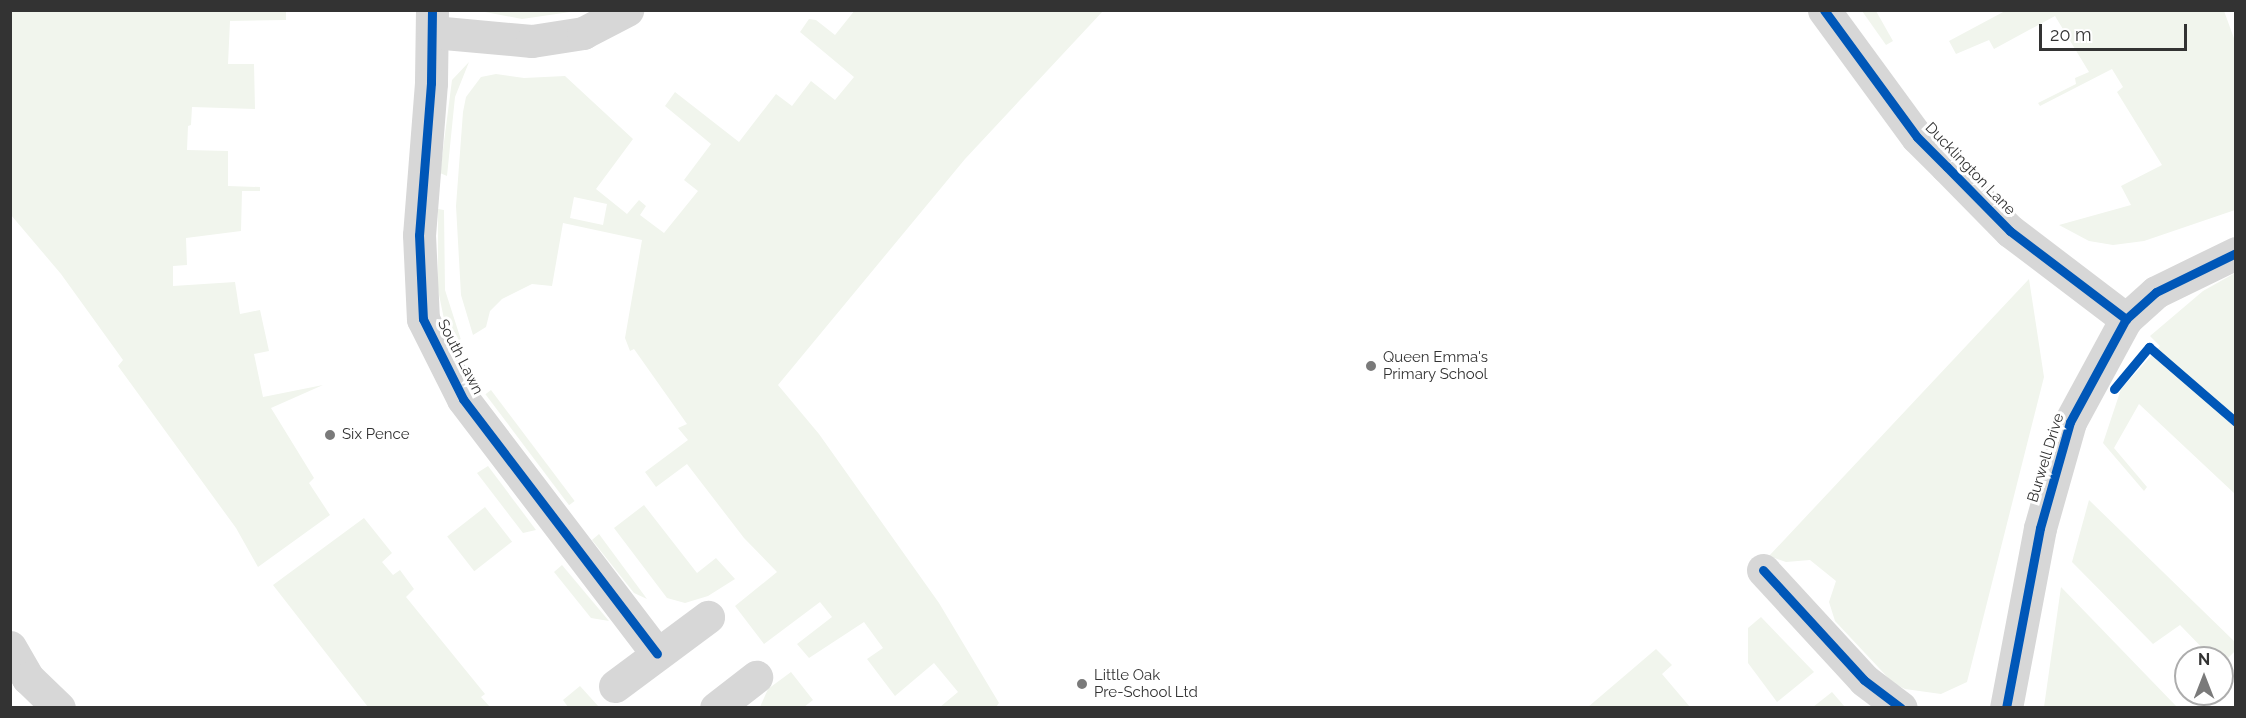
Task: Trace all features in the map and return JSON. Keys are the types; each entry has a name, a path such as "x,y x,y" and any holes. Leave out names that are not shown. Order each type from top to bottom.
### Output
{"street":[{"name":"South Lawn","path":"627,10 583,33 532,41 433,21 419,235 423,319 463,399 657,654"},
{"name":"Ducklington Lane","path":"1824,10 1932,152 2010,231 2126,319"},
{"name":"Burwell Drive","path":"2006,708 2040,528 2070,422 2126,319 2156,292 2235,253"},
{"path":"1763,570 1864,680 1901,708"},
{"path":"615,686 708,616"},
{"path":"10,647 19,684 59,708"},
{"path":"716,708 756,677"}],"shaded area":[{"path":"486,10 577,11 522,19 485,12"},
{"path":"855,10 1103,11 965,159 778,385 819,434 939,603 999,703 996,707 940,707 958,692 934,663 895,696 867,659 883,648 864,622 809,658 797,644 832,617 820,602 764,644 735,606 777,572 744,538 687,464 656,487 645,472 688,440 678,428 687,424 634,349 630,351 625,338 642,240 563,223 552,286 532,284 502,299 490,311 486,327 473,335 461,295 456,206 463,112 466,97 481,77 496,74 524,78 565,76 633,139 596,189 627,214 639,200 646,206 640,215 664,233 698,191 684,180 711,144 665,106 675,92 739,142 776,94 792,106 811,81 835,100 854,77 800,32 809,19 816,20 835,35","holes":["574,197 607,204 603,225 570,218"]},
{"path":"10,11 286,11 286,20 230,21 228,64 254,64 255,109 192,107 191,125 188,126 187,150 228,151 228,186 260,187 260,191 242,191 241,231 186,238 187,265 173,266 173,286 235,282 240,314 260,310 269,351 254,354 263,397 323,385 271,408 314,478 309,483 330,515 258,567 236,528 118,366 123,360 61,274 11,215"},
{"path":"1862,11 1876,11 1893,41 1886,45"},
{"path":"2005,11 2224,11 2235,41 2235,210 2144,241 2113,245 2089,241 2059,225 2131,205 2121,186 2162,165 2117,92 2123,87 2112,69 2040,106 2038,103 2076,84 2075,78 2089,72 2055,16 1994,49 1989,40 1956,54 1949,41"},
{"path":"469,62 455,97 447,176 440,173 452,80"},
{"path":"438,209 444,210 445,290 462,343 456,345 444,319 438,290"},
{"path":"2235,273 2235,494 2139,404 2114,448 2147,487 2144,491 2103,443 2121,389 2160,346 2150,336 2203,291"},
{"path":"2029,279 2044,377 1967,682 1941,694 1905,689 1893,683 1835,621 1829,602 1836,581 1810,560 1786,562 1769,556"},
{"path":"491,390 575,501 569,505 485,394"},
{"path":"488,466 536,530 523,533 477,473"},
{"path":"2089,500 2235,642 2235,651 2234,646 2200,646 2180,625 2153,644 2072,562"},
{"path":"644,505 697,573 716,558 735,579 708,596 685,603 667,598 614,528"},
{"path":"485,507 512,542 474,571 447,537"},
{"path":"364,518 392,553 382,562 393,575 400,570 414,589 406,597 485,694 481,697 490,707 368,707 273,585"},
{"path":"599,534 647,599 634,593 592,540"},
{"path":"562,565 609,621 591,618 554,572"},
{"path":"2061,587 2177,707 2044,707"},
{"path":"1761,617 1814,672 1777,702 1748,663 1748,628"},
{"path":"1656,649 1672,665 1662,674 1690,707 1588,707"},
{"path":"791,672 813,700 804,707 760,707 768,689"},
{"path":"580,686 599,707 568,707 563,700"},
{"path":"1832,692 1845,707 1813,707"}],"cycle path":[{"path":"432,10 431,83 419,235 423,319 463,399 657,654"},
{"path":"1824,10 1917,137 2010,231 2126,319"},
{"path":"2006,708 2040,528 2070,422 2126,319 2156,292 2236,253"},
{"path":"2114,389 2149,347 2236,422"},
{"path":"1763,570 1864,680 1901,708"}],"place":[{"name":"Queen Emma's Primary School","path":"1371,366"},
{"name":"Six Pence","path":"330,435"},
{"name":"Little Oak Pre-School Ltd","path":"1082,684"}]}
